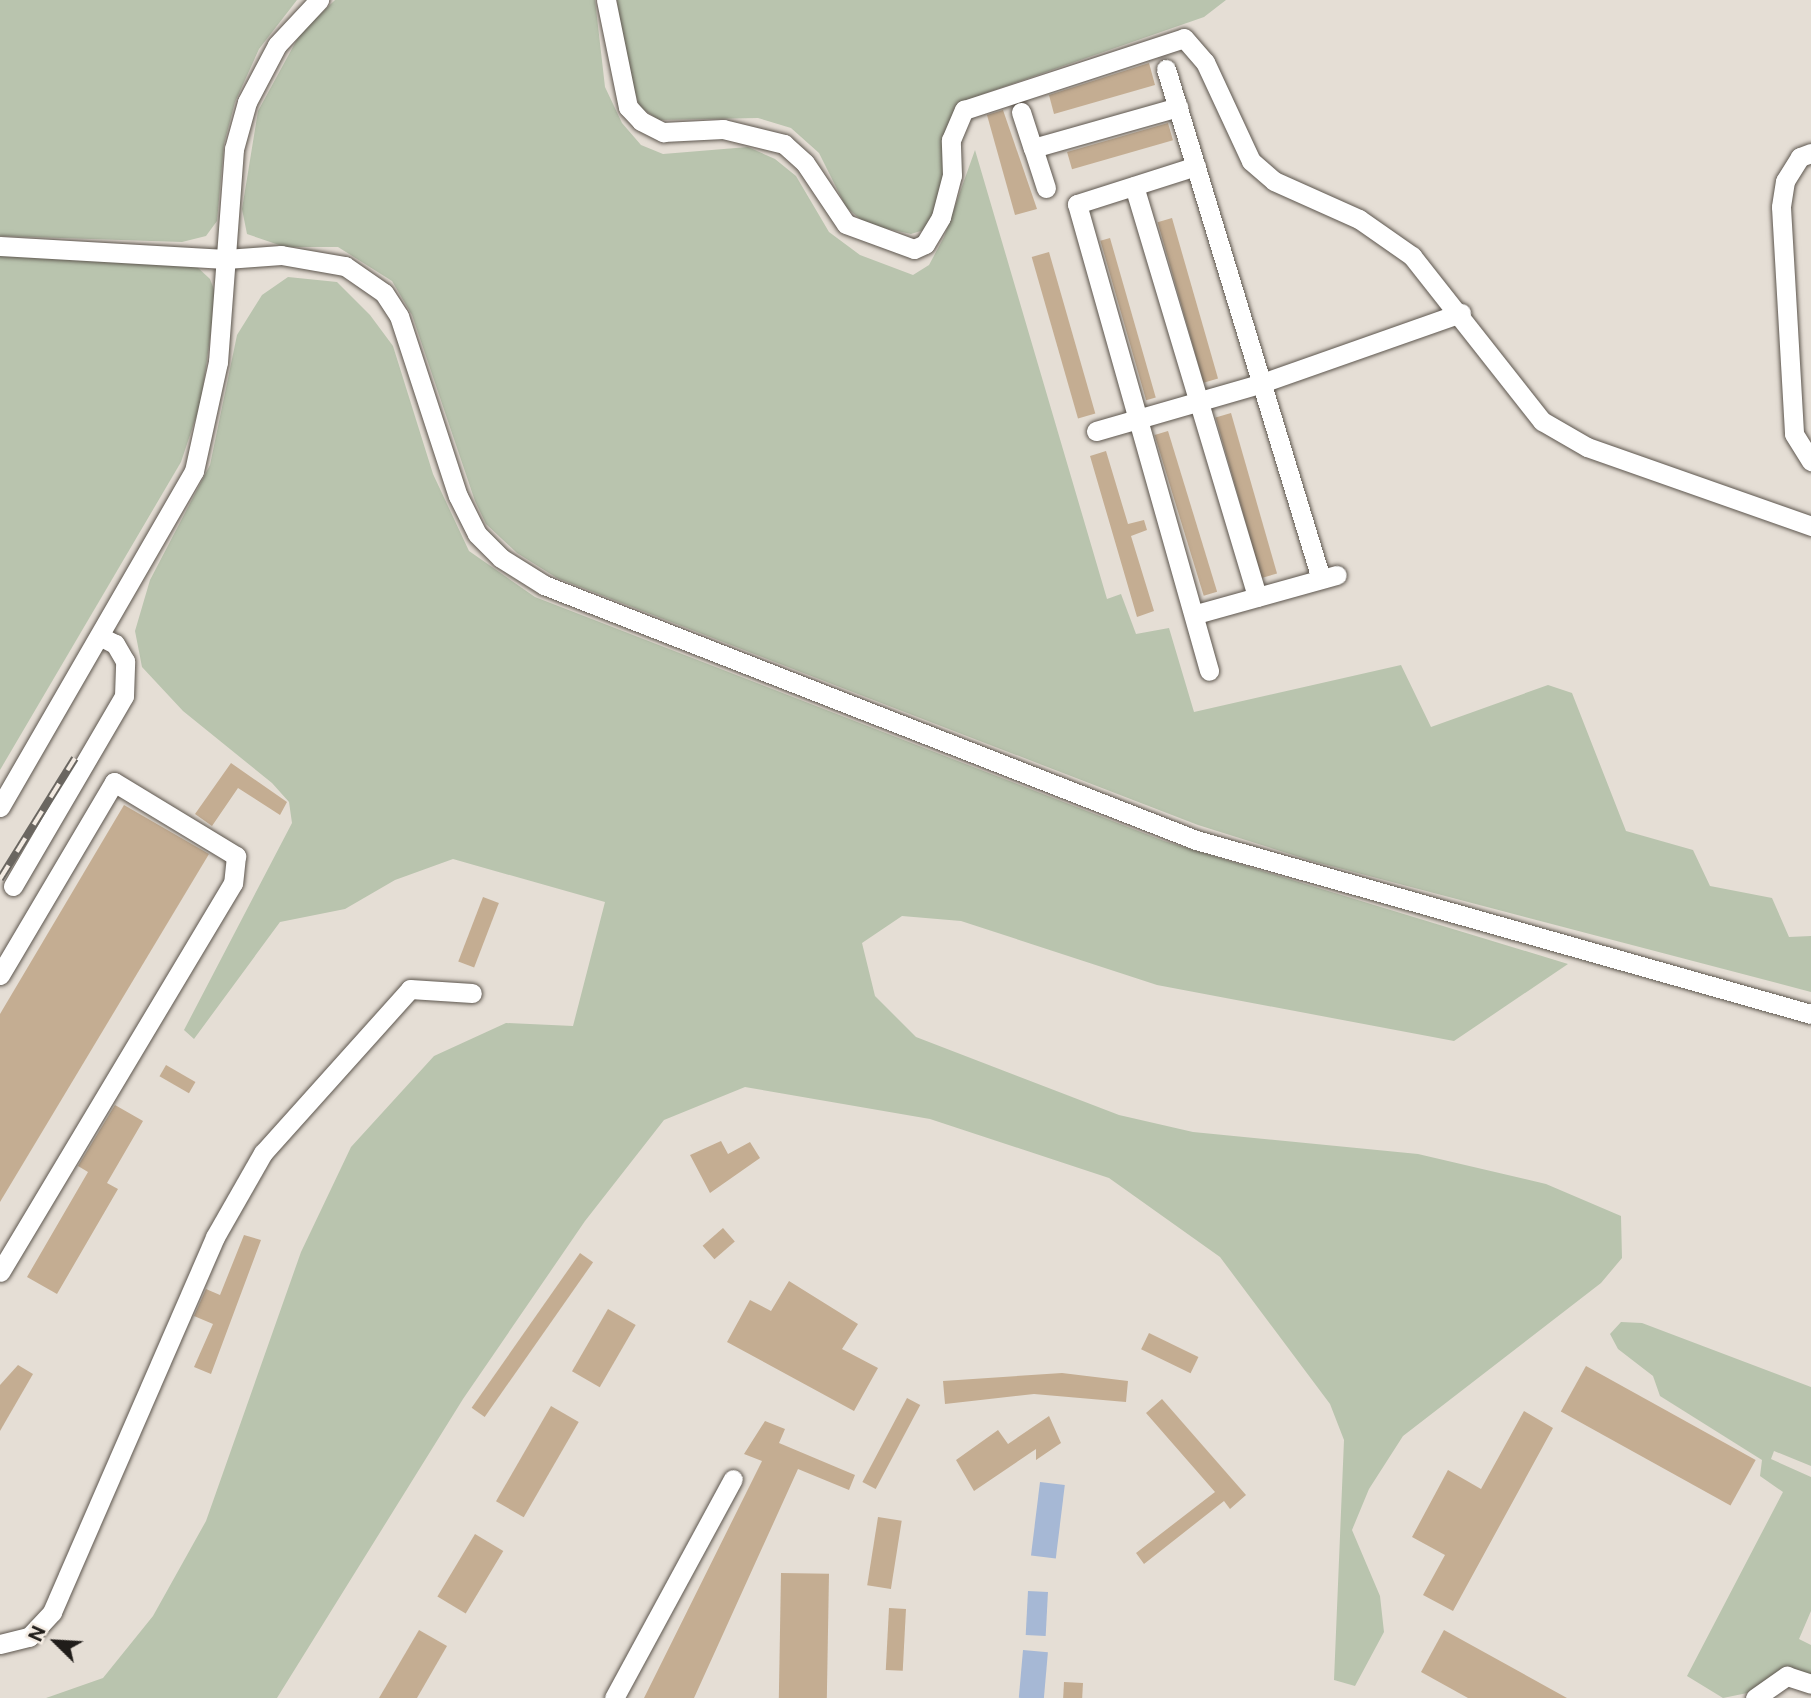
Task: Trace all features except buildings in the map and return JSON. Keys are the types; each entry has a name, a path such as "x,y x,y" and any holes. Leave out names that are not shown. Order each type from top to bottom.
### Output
{"street":[{"path":"0,807 103,638 194,471 213,396 234,149 247,102 277,46 319,0"},
{"path":"606,0 628,107 640,121 663,132 723,129 775,140 805,163 846,224 890,246 914,249 925,244 941,218 952,175 951,141 964,110 1184,38 1205,62 1251,161 1274,181 1382,234 1412,256 1461,313 1521,398 1561,435 1811,526"},
{"path":"1166,69 1262,383 1329,577 1196,614"},
{"path":"1033,148 1178,107"},
{"path":"1021,112 1046,188"},
{"path":"1811,153 1785,181 1781,207 1794,434 1811,461"},
{"path":"1196,166 1077,204 1196,614 1209,671"},
{"path":"1134,186 1201,401 1257,597"},
{"path":"0,246 226,259 318,258 364,275 384,293 412,348 458,496 477,534 501,558 544,585 1196,840 1811,1014"},
{"path":"1097,430 1262,383 1461,313"},
{"path":"13,886 124,696 125,661 115,644 103,638"},
{"path":"0,975 114,782 236,856 233,883 0,1272"},
{"path":"0,1644 29,1637 52,1612 215,1237 263,1153 410,989 472,993"},
{"path":"614,1698 733,1479"},
{"path":"1755,1698 1787,1676 1811,1684"}],"green space":[{"path":"0,0 297,0 259,49 235,102 224,144 217,221 206,236 182,242 0,236"},
{"path":"335,0 595,0 605,87 622,123 641,145 663,154 748,147 775,159 796,176 829,232 860,255 913,275 929,265 944,237 975,150 1107,599 1121,594 1136,634 1169,628 1194,712 1401,665 1431,727 1548,685 1572,693 1626,831 1693,850 1710,886 1772,898 1789,937 1811,936 1811,992 1312,861 1198,825 557,578 517,553 486,524 475,501 412,315 392,281 338,247 285,247 247,234 242,209 258,111 300,34"},
{"path":"617,0 1226,0 1204,17 980,95 927,229 911,234 866,224 846,207 819,153 791,128 758,118 659,120 640,107 625,65"},
{"path":"0,255 195,265 210,279 216,295 201,402 181,462 0,770"},
{"path":"288,277 337,282 370,315 393,346 433,474 469,551 535,597 1164,841 1568,964 1454,1041 1157,985 961,921 902,916 862,943 875,996 916,1037 1119,1115 1193,1132 1418,1154 1546,1184 1621,1216 1622,1258 1601,1283 1403,1436 1369,1489 1352,1530 1380,1596 1384,1632 1355,1686 1334,1680 1344,1440 1330,1404 1220,1257 1109,1178 930,1119 745,1087 664,1120 585,1221 463,1399 277,1698 46,1698 103,1678 153,1616 206,1521 301,1252 351,1147 434,1056 506,1023 573,1026 605,902 453,859 395,880 345,909 280,922 194,1039 184,1030 292,823 289,802 272,783 183,711 142,667 135,631 150,580 210,465 237,335 262,295"},
{"path":"1621,1322 1642,1323 1811,1387 1811,1466 1774,1451 1771,1459 1811,1477 1811,1611 1799,1639 1811,1645 1811,1680 1723,1698 1687,1676 1783,1492 1760,1476 1762,1460 1660,1396 1653,1376 1618,1349 1610,1334"}],"water":[{"path":"1040,1482 1065,1485 1056,1558 1031,1555"},
{"path":"1028,1591 1048,1592 1046,1636 1026,1635"},
{"path":"1023,1650 1048,1652 1044,1698 1019,1698"}],"railway":[{"path":"0,879 75,758"}]}
